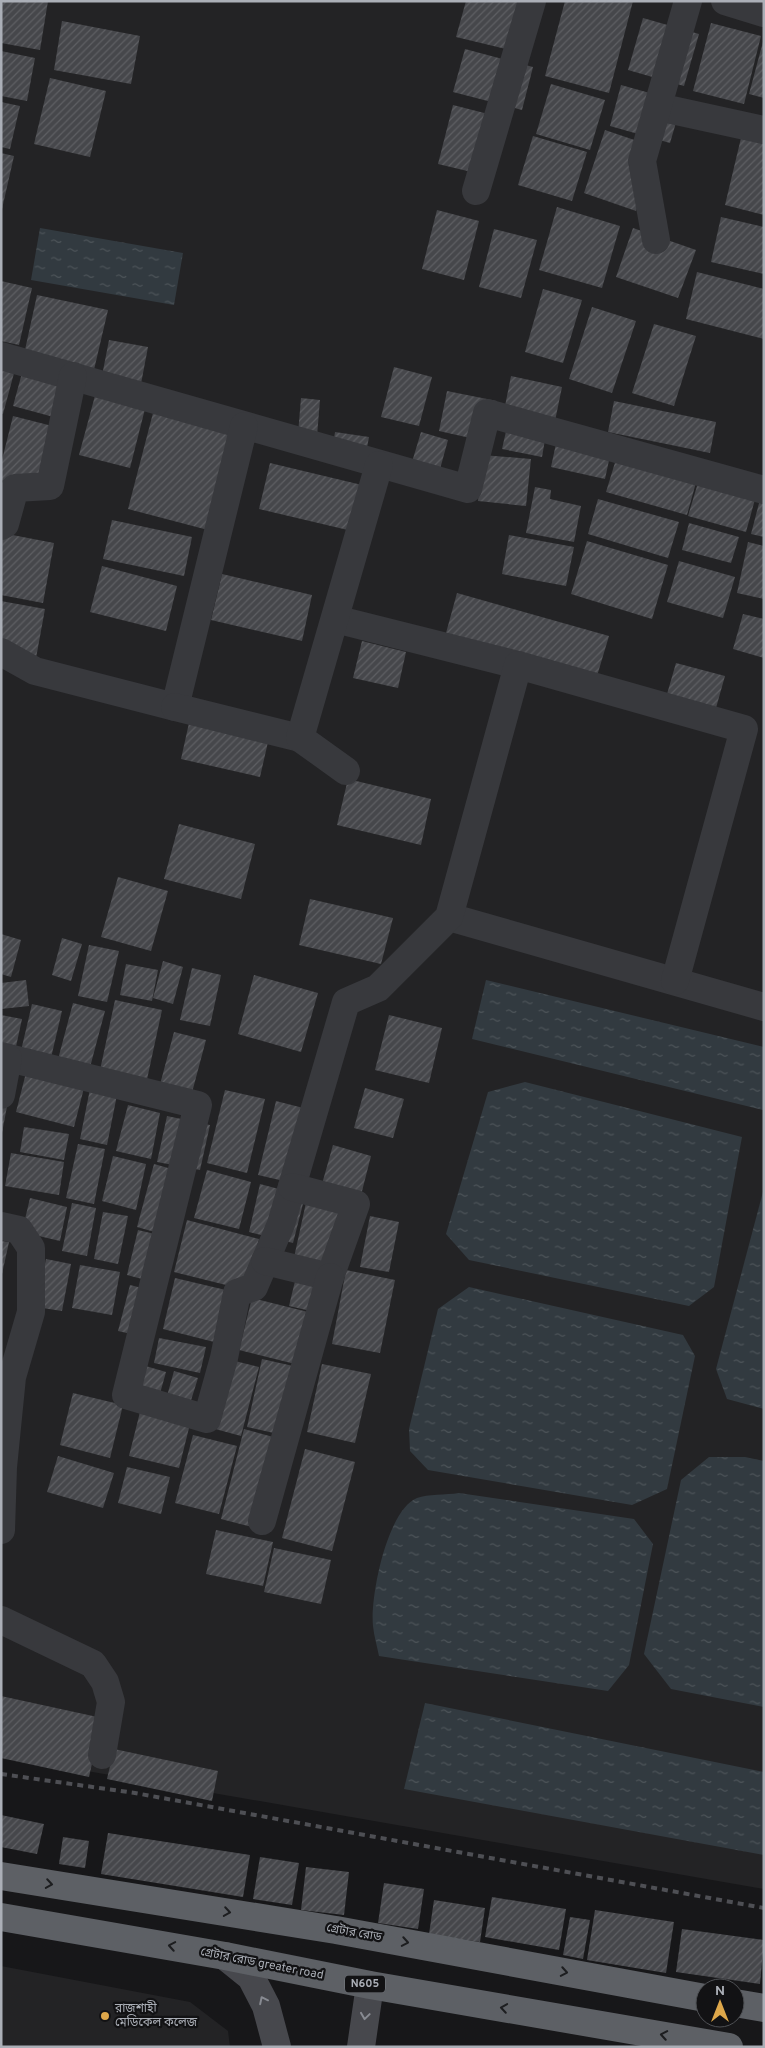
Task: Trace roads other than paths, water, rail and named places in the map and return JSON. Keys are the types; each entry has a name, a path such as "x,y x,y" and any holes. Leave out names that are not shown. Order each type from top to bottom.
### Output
{"highway":[{"name":"গ্রেটার রোড","path":"1,1876 336,1930 695,1996"},
{"name":"গ্রেটার রোড greater road","path":"1,1917 226,1956 370,1985 730,2047"},
{"path":"745,2005 764,2008"}],"main road":[{"path":"226,1956 251,1977 266,2006 277,2047"},
{"path":"361,2047 370,1985"}],"street":[{"path":"476,192 532,1"},
{"path":"656,240 642,161 688,1"},
{"path":"726,1 764,13"},
{"path":"658,107 764,130"},
{"path":"1,356 468,489 487,413 764,490"},
{"path":"1,526 5,524 15,488 50,486 73,376"},
{"path":"175,707 244,426"},
{"path":"300,738 380,465"},
{"path":"335,618 518,665 744,729 675,981"},
{"path":"1,652 35,671 300,738 346,771"},
{"path":"1,1095 4,1057 198,1105 126,1395 207,1419 224,1358 237,1293 254,1286 281,1224 346,1002 378,988 449,917 518,665"},
{"path":"449,917 764,1007"},
{"path":"262,1521 330,1277 356,1204 292,1187"},
{"path":"1,1226 20,1230 31,1248 31,1312 12,1377 3,1467 1,1530"},
{"path":"265,1261 330,1277"},
{"path":"1,1620 93,1664 106,1682 111,1702 102,1755"}],"water":[{"path":"40,228 183,253 174,305 31,280"},
{"path":"486,980 764,1047 763,1110 472,1039"},
{"path":"525,1082 742,1137 714,1287 689,1306 469,1260 446,1234 488,1092"},
{"path":"764,1188 764,1409 727,1399 716,1369"},
{"path":"469,1287 683,1335 695,1356 667,1489 632,1505 428,1470 410,1451 409,1429 438,1309"},
{"path":"709,1457 745,1457 764,1461 764,1707 671,1689 644,1654 681,1480"},
{"path":"459,1493 634,1519 653,1544 629,1665 608,1691 379,1656 373,1626 374,1595 389,1536 397,1519 406,1506 417,1498"},
{"path":"425,1703 764,1772 764,1855 404,1789"}],"railway":[{"path":"1,1774 135,1793 764,1908"}],"place":[{"name":"রাজশাহী মেডিকেল কলেজ","path":"105,2016"}]}
